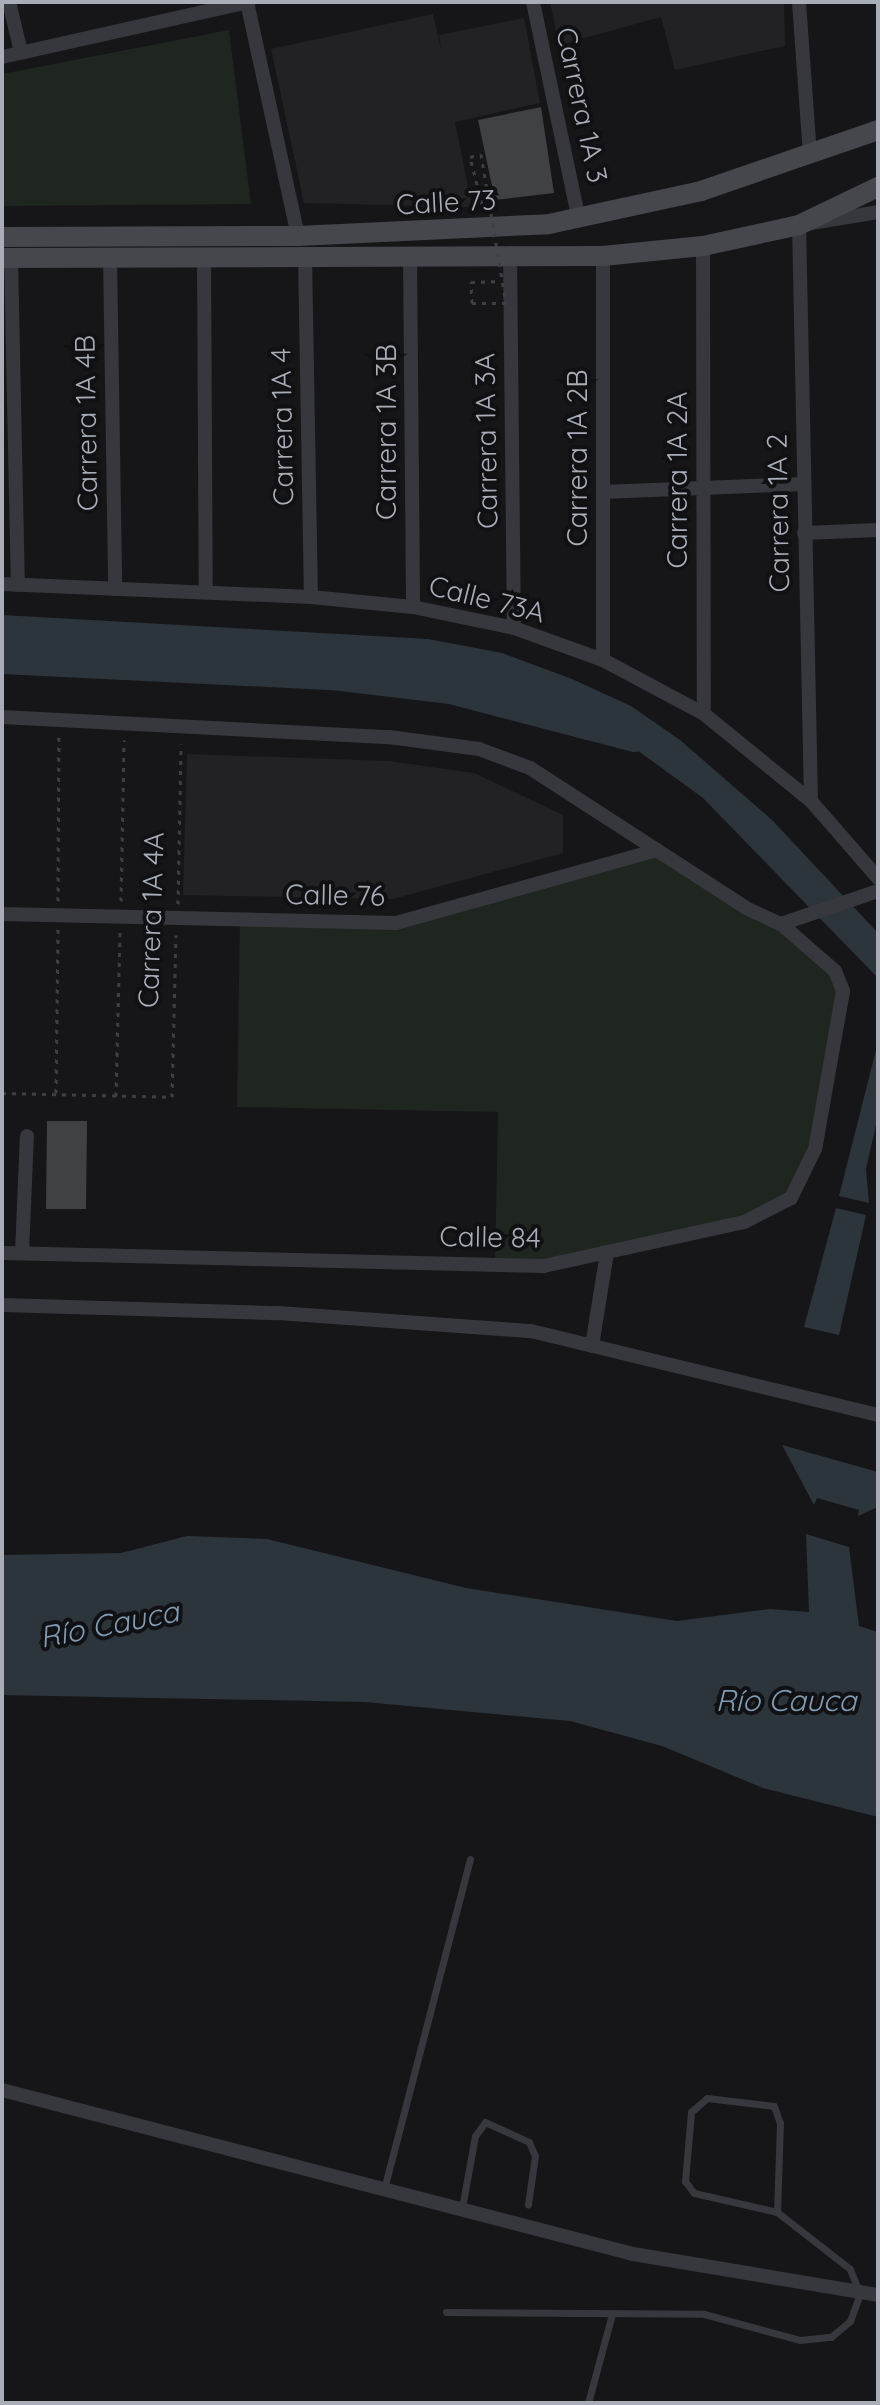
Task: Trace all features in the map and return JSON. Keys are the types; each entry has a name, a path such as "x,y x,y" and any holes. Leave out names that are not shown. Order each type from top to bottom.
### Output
{"main road":[{"name":"Calle 73","path":"2,237 298,236 579,220 810,156 878,130"},
{"name":"Calle 73","path":"7,258 510,253 603,256 703,246 799,225 878,187"}],"street":[{"path":"9,2 21,52"},
{"path":"2,57 248,2 298,236"},
{"name":"Carrera 1A 3","path":"533,2 579,220"},
{"path":"800,2 810,156"},
{"path":"799,225 878,212"},
{"name":"Carrera 1A 2","path":"799,225 811,801"},
{"name":"Carrera 1A 2A","path":"703,246 704,714"},
{"name":"Carrera 1A 3A","path":"510,253 514,628"},
{"name":"Carrera 1A 4","path":"305,256 311,597"},
{"name":"Carrera 1A 3B","path":"410,256 413,607"},
{"name":"Carrera 1A 2B","path":"603,256 603,660"},
{"name":"Carrera 1A 4B","path":"110,257 115,589"},
{"path":"204,257 206,592"},
{"path":"7,258 18,585"},
{"path":"603,492 804,484"},
{"path":"804,533 878,530"},
{"name":"Calle 73A","path":"2,584 311,597 413,607 514,628 603,660 704,714 811,801 878,878"},
{"path":"2,717 389,737 479,749 530,768 657,850 781,924 878,891"},
{"name":"Calle 76","path":"2,914 396,923 657,850"},
{"name":"Calle 84","path":"2,1253 544,1266 744,1222 791,1198 822,1119 840,983 781,924"},
{"path":"22,1253 27,1136"},
{"path":"592,1346 607,1252"},
{"path":"2,1305 278,1313 531,1331 878,1415"},
{"path":"2,2090 651,2258 871,2296"}],"lane":[{"path":"384,2189 470,1859"},
{"path":"446,2312 704,2314 800,2340 831,2337 850,2321 871,2296 850,2269 777,2212 694,2193 685,2181 691,2112 707,2098 774,2106 780,2123 777,2212"},
{"path":"462,2208 470,2152 485,2122 529,2142 535,2156 528,2204"},
{"path":"588,2403 612,2314"}],"path":[{"path":"482,204 470,157 481,154 506,303 472,303 471,282 496,281"},
{"name":"Carrera 1A 4A","path":"2,1093 172,1097 181,744"}],"shaded area":[{"path":"550,2 784,2 785,46 675,70 661,17 559,45"},
{"path":"433,14 442,53 439,35 524,18 540,103 455,122 472,207 304,203 271,49"},
{"path":"229,30 251,204 4,206 2,74"},
{"path":"187,754 389,761 474,773 563,815 563,853 393,899 183,895"},
{"path":"657,850 763,918 840,983 822,1119 791,1198 767,1213 544,1266 495,1264 498,1112 237,1107 240,919 374,924"}],"water":[{"path":"2,615 428,639 502,653 572,679 631,706 680,740 772,820 878,933 878,978 703,798 615,734 560,709 493,684 424,671 2,647"},
{"path":"878,1042 878,1116 866,1169 869,1203 839,1196"},
{"path":"836,1208 866,1215 839,1335 804,1327"},
{"path":"782,1445 878,1472 878,1507 858,1516 859,1510 817,1498 814,1505"},
{"name":"Río Cauca","path":"806,1534 849,1547 859,1626 878,1632 878,1817 763,1788 662,1746 570,1721 365,1702 2,1695 2,1555 121,1553 187,1536 267,1539 466,1588 677,1621 770,1609 809,1612"}],"building":[{"path":"541,107 554,193 495,200 478,120"},
{"path":"47,1121 87,1121 86,1209 46,1209"}],"waterway":[{"path":"2,658 333,674 451,688 635,736"}]}
